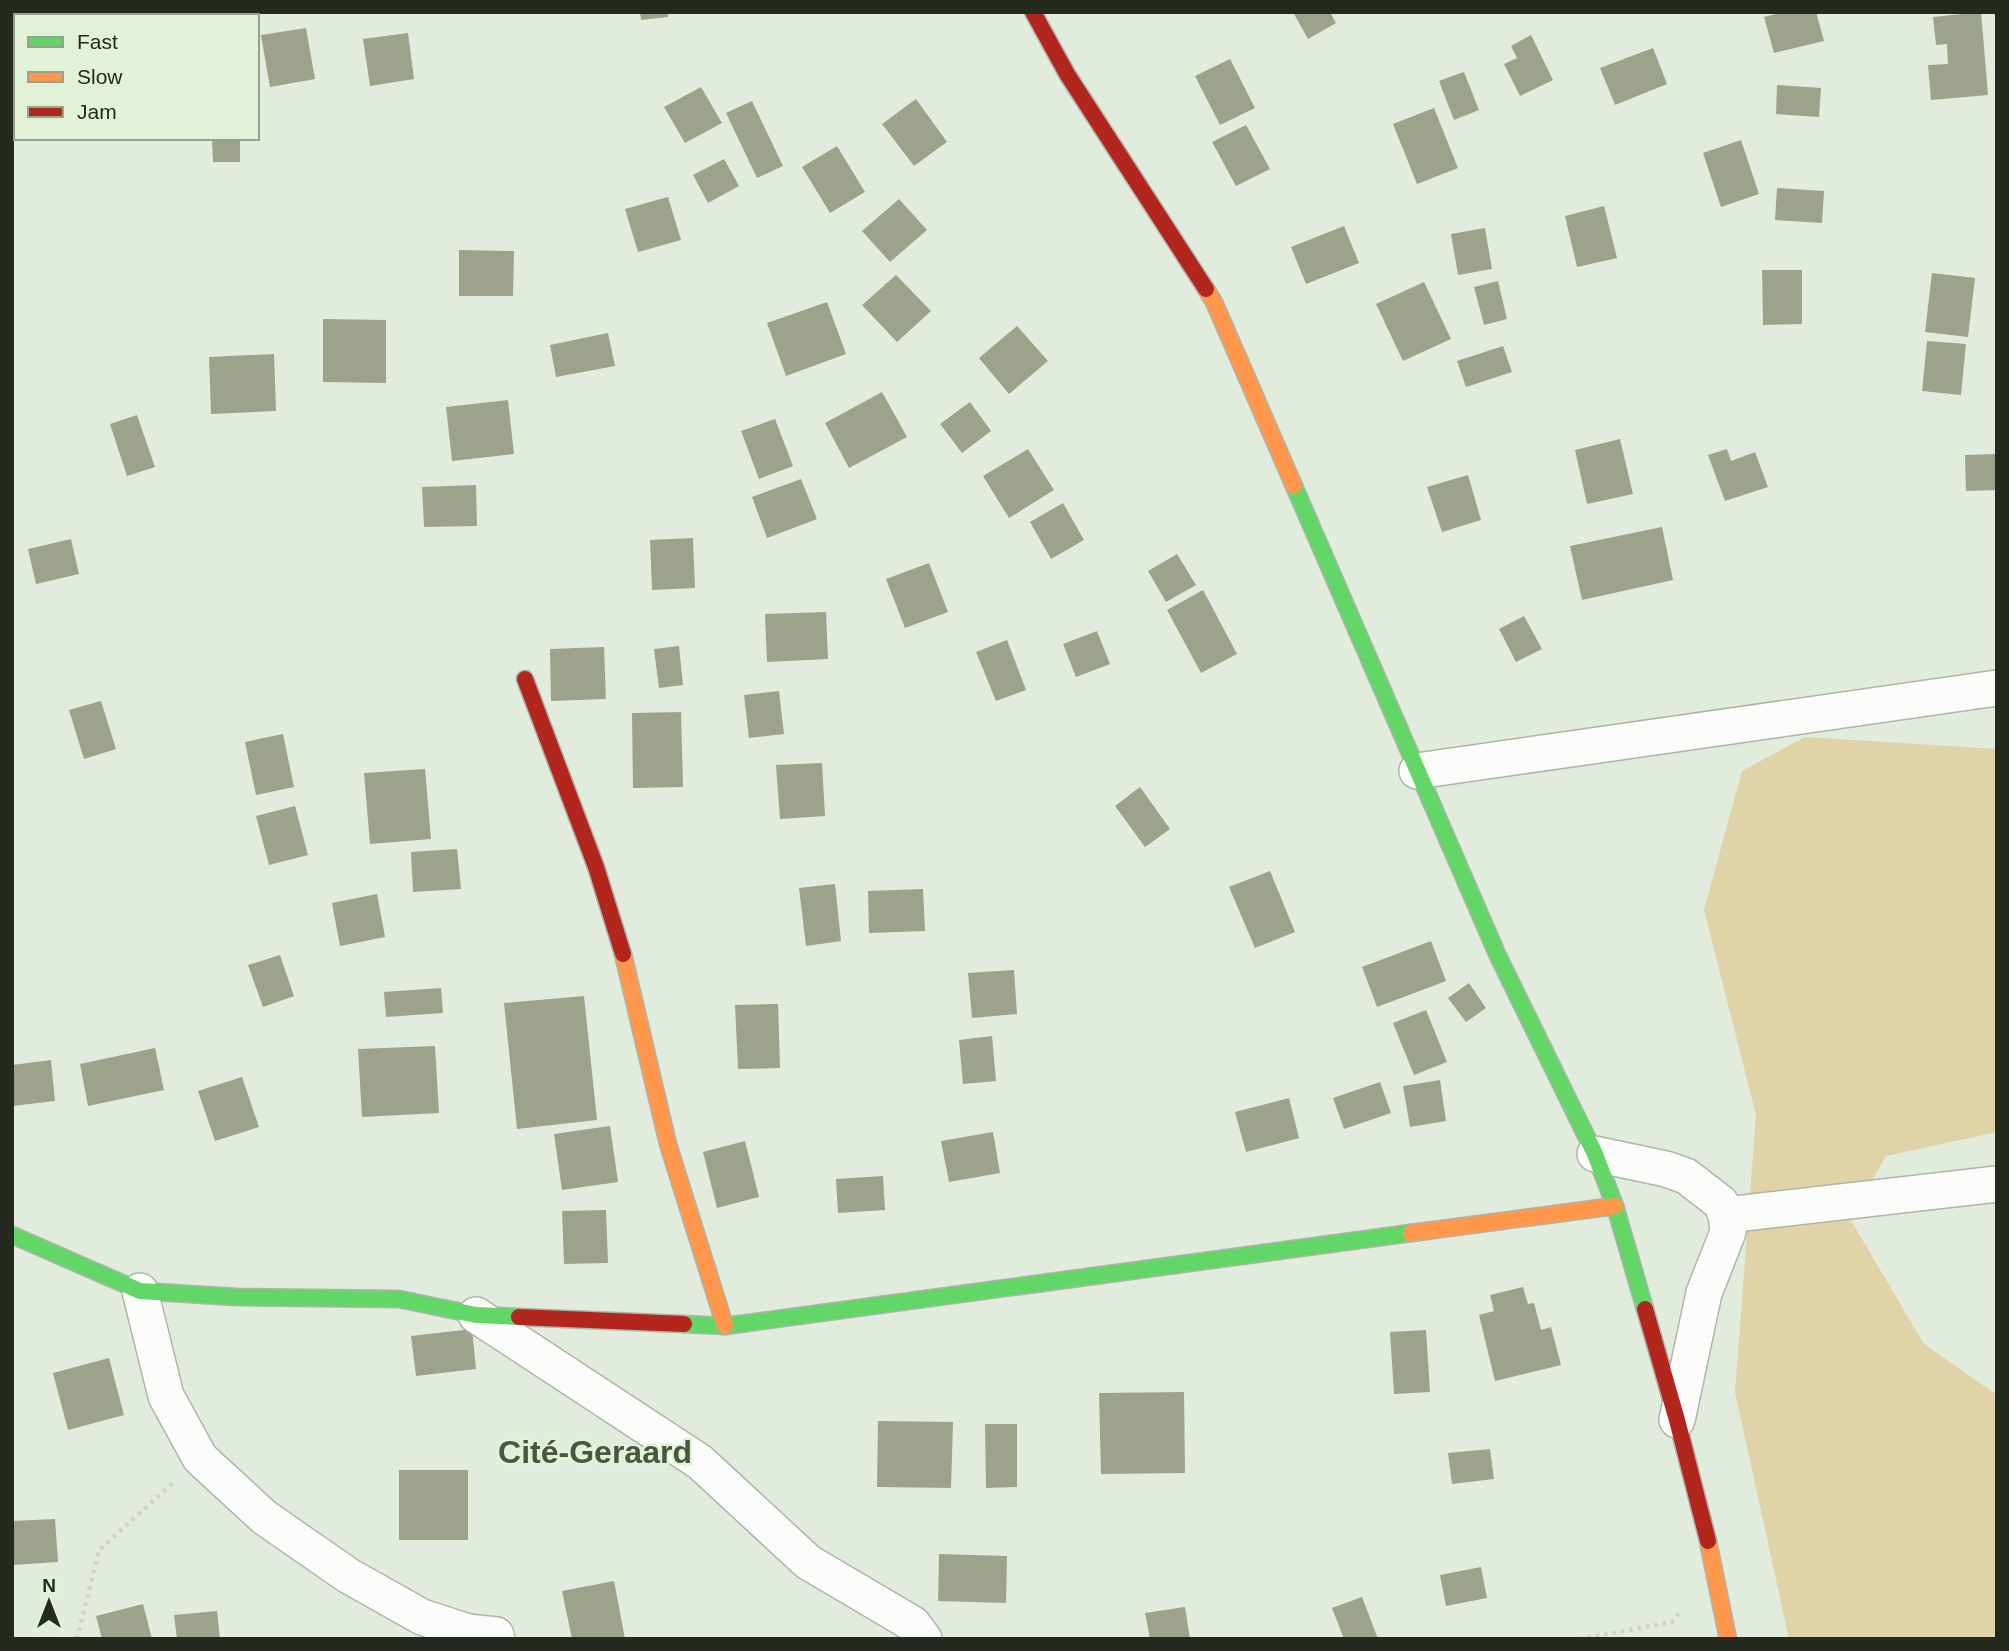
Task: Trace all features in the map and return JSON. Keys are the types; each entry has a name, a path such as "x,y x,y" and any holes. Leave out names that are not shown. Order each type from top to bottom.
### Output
{"street":[{"path":"1033,12 1067,74 1214,302 1498,956 1595,1154 1615,1206 1677,1420 1714,1569 1728,1639"},
{"path":"525,678 596,867 628,968 668,1144 725,1326"},
{"path":"1417,771 1997,688"},
{"path":"1595,1154 1665,1169 1686,1177 1721,1203 1726,1215 1728,1232 1704,1293 1677,1420"},
{"path":"1726,1215 1997,1184"},
{"path":"12,1235 140,1291 237,1297 400,1299 476,1315 725,1326 1615,1206"},
{"path":"140,1291 166,1396 200,1458 264,1517 349,1576 422,1617 468,1632 496,1635 498,1639"},
{"path":"476,1315 699,1462 808,1562 913,1624 924,1639"}],"path":[{"path":"77,1639 99,1550 200,1458"},
{"path":"1579,1639 1672,1622 1714,1569"}],"shaded area":[{"path":"1805,737 1997,749 1997,1132 1886,1156 1850,1219 1924,1344 1997,1395 1997,1639 1789,1639 1735,1392 1756,1115 1704,910 1742,771"}],"building":[{"path":"640,12 668,12 668,17 641,20"},
{"path":"1293,12 1330,12 1336,23 1308,39"},
{"path":"1784,12 1816,12 1824,41 1774,53 1764,17"},
{"path":"1981,12 1988,95 1931,100 1928,65 1948,64 1947,44 1936,45 1933,17"},
{"path":"306,28 315,79 270,87 261,35"},
{"path":"408,33 414,79 370,86 363,39"},
{"path":"1531,35 1553,80 1520,96 1504,64 1517,58 1511,46"},
{"path":"1653,48 1667,84 1615,105 1600,68"},
{"path":"1230,59 1255,108 1220,125 1195,76"},
{"path":"1464,72 1479,110 1454,120 1439,81"},
{"path":"1777,85 1821,88 1819,117 1776,114"},
{"path":"701,87 722,123 685,143 664,107"},
{"path":"916,99 947,142 914,166 882,124"},
{"path":"752,101 783,166 757,178 726,113"},
{"path":"1434,108 1458,168 1417,184 1393,124"},
{"path":"1246,125 1270,169 1236,186 1212,142"},
{"path":"212,140 240,140 240,162 213,162"},
{"path":"1741,140 1759,194 1721,207 1703,153"},
{"path":"837,146 865,192 830,213 802,167"},
{"path":"724,159 739,186 708,203 693,175"},
{"path":"1777,188 1824,191 1822,223 1775,220"},
{"path":"668,197 681,240 638,252 625,209"},
{"path":"899,199 927,230 890,262 862,231"},
{"path":"1604,206 1617,258 1577,267 1565,216"},
{"path":"1344,226 1359,263 1306,284 1291,247"},
{"path":"1485,228 1492,269 1458,275 1451,234"},
{"path":"459,250 514,251 513,296 459,296"},
{"path":"1762,270 1802,270 1802,324 1763,325"},
{"path":"1932,273 1975,278 1968,337 1925,332"},
{"path":"896,275 931,311 897,342 862,305"},
{"path":"1498,281 1507,319 1484,325 1474,287"},
{"path":"1424,282 1451,339 1403,361 1376,304"},
{"path":"827,302 846,354 786,376 767,323"},
{"path":"323,319 386,320 386,383 323,382"},
{"path":"1017,326 1048,361 1009,394 979,358"},
{"path":"608,333 615,366 556,377 550,345"},
{"path":"1927,341 1966,344 1961,395 1922,391"},
{"path":"1503,346 1512,372 1466,387 1457,361"},
{"path":"274,354 276,411 211,414 209,357"},
{"path":"882,392 907,437 849,468 825,423"},
{"path":"508,400 514,454 452,461 446,407"},
{"path":"970,402 991,431 962,453 940,424"},
{"path":"137,415 155,467 127,476 110,424"},
{"path":"775,419 793,466 759,479 741,431"},
{"path":"1620,439 1633,494 1587,504 1575,450"},
{"path":"1028,449 1054,490 1009,518 983,476"},
{"path":"1727,449 1731,461 1755,452 1768,487 1725,501 1708,455"},
{"path":"1997,454 1997,490 1966,491 1965,455"},
{"path":"1468,475 1481,520 1442,532 1427,487"},
{"path":"801,479 817,519 767,538 752,497"},
{"path":"476,485 477,526 424,527 422,487"},
{"path":"1063,503 1084,540 1051,559 1030,522"},
{"path":"1662,527 1673,580 1582,600 1570,546"},
{"path":"693,538 695,588 652,590 650,540"},
{"path":"71,539 79,574 36,584 28,549"},
{"path":"1177,554 1196,585 1166,602 1148,571"},
{"path":"929,563 948,612 905,628 886,579"},
{"path":"1203,590 1237,654 1201,673 1167,610"},
{"path":"826,612 828,659 767,662 765,614"},
{"path":"1524,616 1542,649 1516,662 1499,629"},
{"path":"1097,631 1110,664 1076,677 1063,644"},
{"path":"1007,640 1026,690 996,701 976,652"},
{"path":"679,646 683,685 659,688 654,649"},
{"path":"604,647 606,699 551,701 550,649"},
{"path":"779,691 784,734 749,738 744,695"},
{"path":"101,701 116,749 84,759 69,710"},
{"path":"681,712 683,787 633,788 632,713"},
{"path":"283,734 294,787 256,795 245,742"},
{"path":"822,763 825,816 780,819 776,765"},
{"path":"425,769 431,839 370,844 364,773"},
{"path":"1140,787 1170,829 1145,847 1115,806"},
{"path":"295,806 308,855 269,865 256,816"},
{"path":"457,849 461,889 413,892 411,852"},
{"path":"1270,871 1295,932 1255,948 1229,887"},
{"path":"835,884 841,941 806,946 799,888"},
{"path":"923,889 925,931 869,933 868,891"},
{"path":"377,894 385,937 340,946 332,903"},
{"path":"1431,941 1446,981 1377,1007 1362,967"},
{"path":"280,955 294,996 263,1007 248,965"},
{"path":"1014,970 1017,1014 972,1018 968,973"},
{"path":"1469,983 1486,1008 1466,1022 1448,998"},
{"path":"441,988 443,1013 386,1017 384,992"},
{"path":"584,996 597,1120 517,1129 504,1003"},
{"path":"778,1004 780,1068 738,1069 735,1005"},
{"path":"1426,1010 1447,1062 1414,1075 1393,1023"},
{"path":"992,1036 996,1081 963,1084 959,1040"},
{"path":"435,1046 439,1113 362,1117 358,1049"},
{"path":"155,1048 164,1090 88,1106 80,1064"},
{"path":"51,1060 55,1101 12,1106 12,1065"},
{"path":"242,1077 259,1127 215,1141 198,1091"},
{"path":"1440,1080 1446,1121 1410,1127 1403,1086"},
{"path":"1380,1082 1391,1113 1344,1129 1333,1098"},
{"path":"1289,1098 1299,1138 1246,1152 1235,1112"},
{"path":"610,1126 618,1182 562,1190 554,1134"},
{"path":"993,1132 1000,1173 949,1182 941,1141"},
{"path":"745,1141 759,1197 717,1208 703,1152"},
{"path":"883,1176 885,1210 838,1213 836,1179"},
{"path":"606,1210 608,1263 564,1264 562,1211"},
{"path":"1523,1287 1528,1304 1534,1303 1541,1330 1551,1327 1561,1365 1495,1381 1479,1315 1494,1311 1490,1295"},
{"path":"472,1329 476,1369 416,1376 411,1336"},
{"path":"1426,1330 1430,1392 1394,1394 1390,1332"},
{"path":"109,1358 124,1415 68,1430 53,1373"},
{"path":"1184,1392 1185,1473 1101,1474 1099,1393"},
{"path":"878,1421 953,1422 951,1488 877,1487"},
{"path":"985,1424 1017,1424 1017,1487 986,1488"},
{"path":"1490,1449 1494,1479 1452,1484 1448,1453"},
{"path":"399,1470 468,1470 468,1540 399,1540"},
{"path":"55,1519 58,1562 12,1565 12,1521"},
{"path":"939,1554 1007,1556 1006,1603 938,1601"},
{"path":"1481,1567 1487,1598 1446,1606 1440,1575"},
{"path":"614,1581 625,1639 572,1639 562,1591"},
{"path":"1362,1597 1378,1639 1344,1639 1332,1608"},
{"path":"143,1604 152,1639 102,1639 96,1616"},
{"path":"1185,1607 1190,1639 1150,1639 1145,1613"},
{"path":"217,1611 220,1639 177,1639 174,1615"}],"traffic: fast":[{"path":"1294,486 1498,956 1595,1154 1615,1206 1645,1309"},
{"path":"684,1324 725,1326 1411,1233"},
{"path":"12,1235 140,1291 237,1297 399,1299 476,1315 519,1317"}],"traffic: slow":[{"path":"1206,289 1294,486"},
{"path":"623,954 668,1144 725,1326"},
{"path":"1411,1233 1615,1206"},
{"path":"1708,1541 1728,1639"}],"traffic: jam":[{"path":"1033,12 1067,74 1206,289"},
{"path":"525,679 596,867 623,954"},
{"path":"1645,1309 1708,1541"},
{"path":"519,1317 684,1324"}],"district":[{"name":"Cité-Geraard","path":"595,1452"}]}
